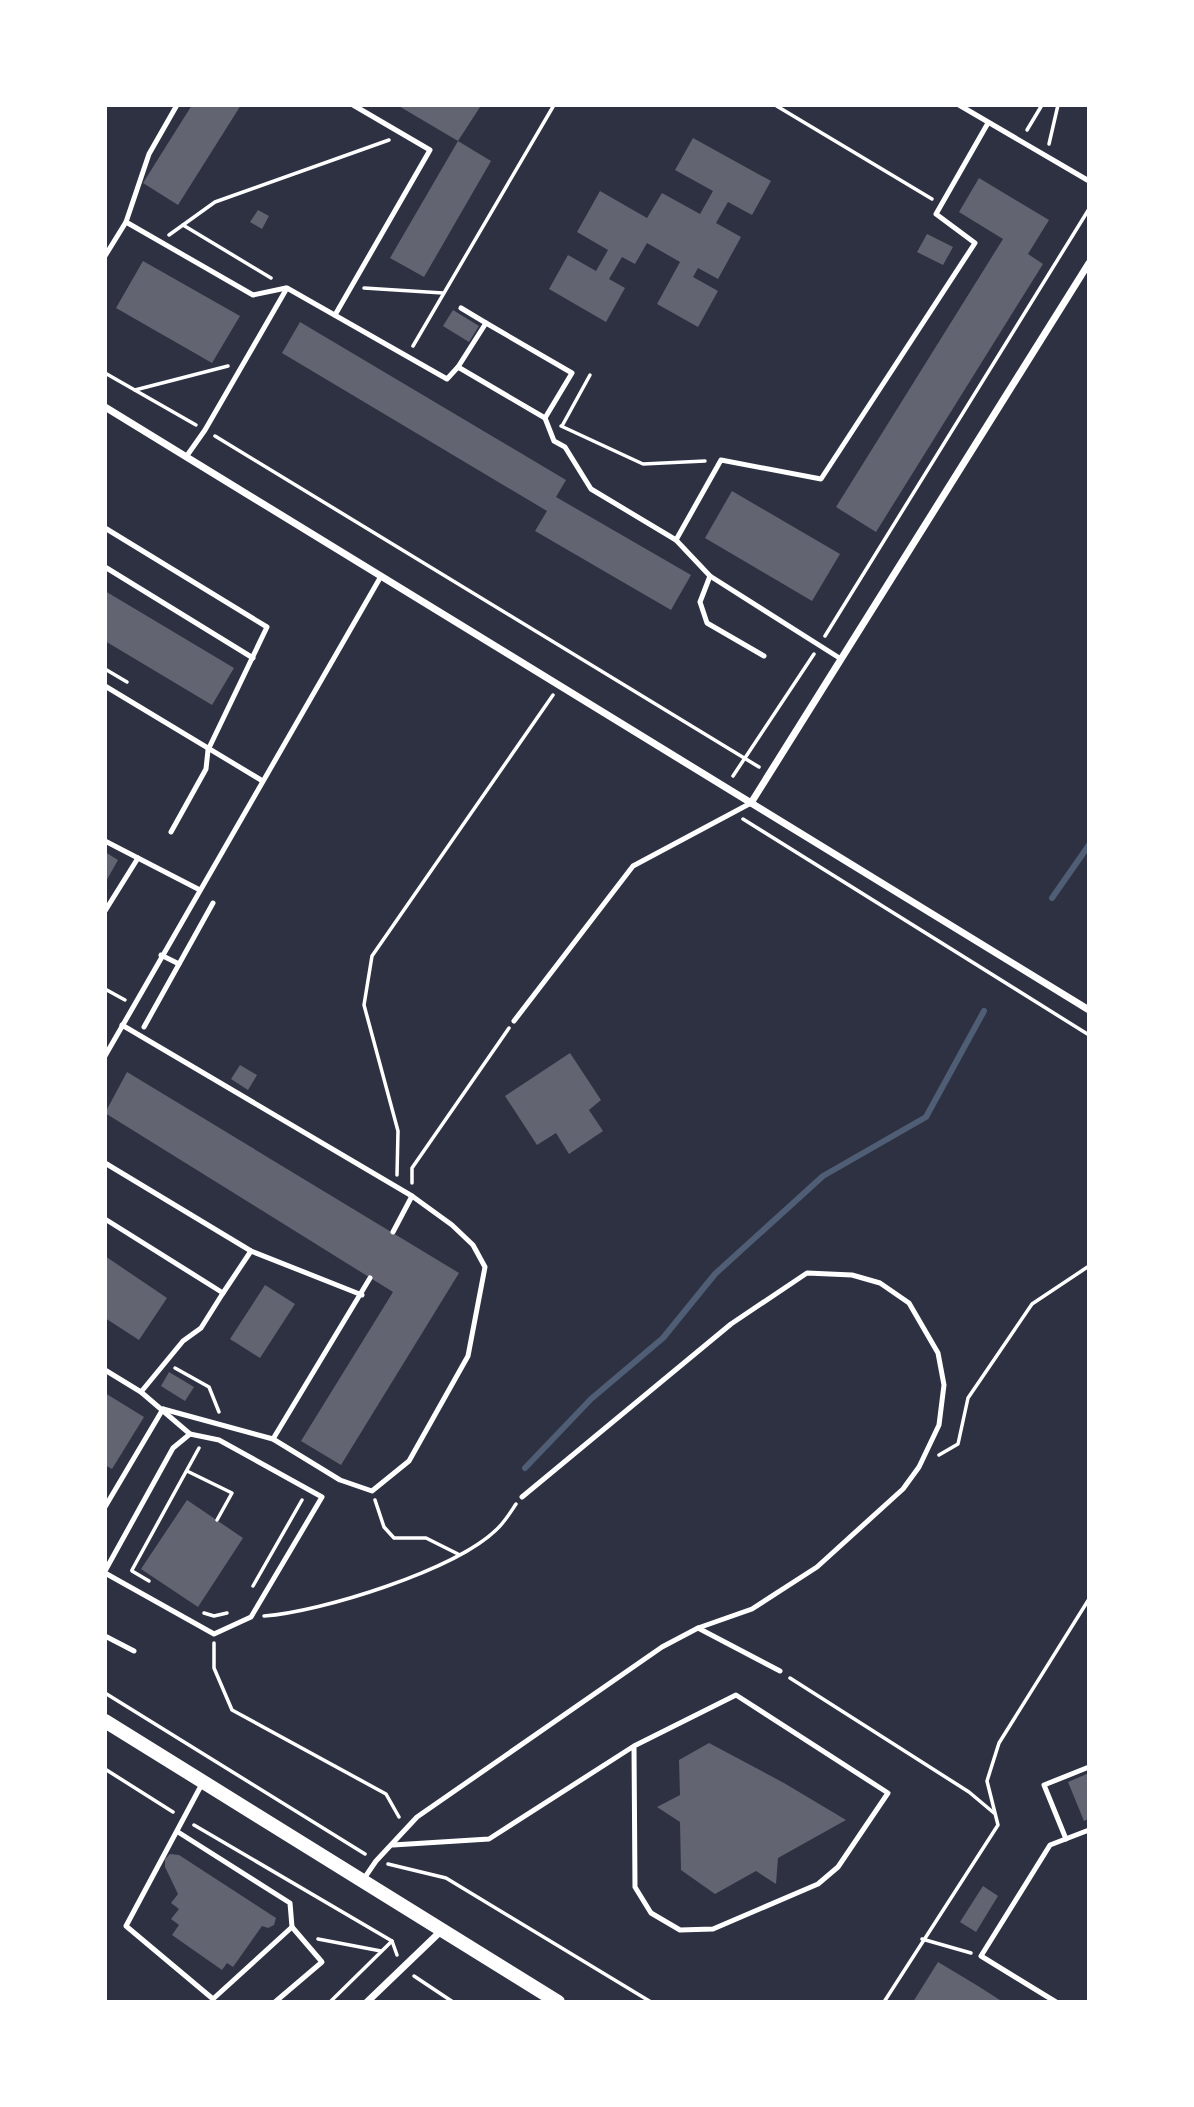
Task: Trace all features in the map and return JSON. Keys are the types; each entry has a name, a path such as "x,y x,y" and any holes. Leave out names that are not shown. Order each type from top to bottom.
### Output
{"main road":[{"path":"105,1721 558,2002"}],"street":[{"path":"751,803 1089,263"},
{"path":"105,407 380,578 1089,1010"},
{"path":"367,2002 442,1929"}],"lane":[{"path":"105,256 126,222 149,154 177,105"},
{"path":"335,315 430,150 352,105"},
{"path":"959,105 1089,181"},
{"path":"676,540 721,460 821,479 975,243 936,214 988,122"},
{"path":"126,222 253,295 287,288 447,379 458,367 486,323"},
{"path":"186,457 205,430 287,288"},
{"path":"461,308 572,373 545,418"},
{"path":"458,367 545,418 554,441 565,447 591,489 676,540 710,576 841,659"},
{"path":"105,528 267,627 208,750 206,769 171,832"},
{"path":"105,567 253,658"},
{"path":"710,576 700,602 707,623 764,656"},
{"path":"105,1056 198,889 380,578"},
{"path":"105,686 261,780"},
{"path":"514,1021 633,866 751,803"},
{"path":"105,841 198,889"},
{"path":"105,911 138,858"},
{"path":"145,1027 213,903"},
{"path":"162,955 179,964"},
{"path":"122,1025 412,1196 452,1225 472,1245 485,1267 468,1356 409,1461 372,1491 340,1480 273,1439 163,1409"},
{"path":"105,1163 251,1251 362,1295"},
{"path":"394,1232 412,1196"},
{"path":"105,1220 223,1293"},
{"path":"141,1392 164,1361 201,1328 251,1251"},
{"path":"363,1880 376,1861 417,1817 640,1662 698,1628 752,1609 817,1567 903,1489 919,1467 939,1425 944,1385 938,1353 909,1303 880,1283 852,1275 807,1273 731,1324 522,1497"},
{"path":"273,1439 370,1278"},
{"path":"105,1370 141,1392 190,1434 219,1440 321,1497 251,1617 214,1634 105,1572 173,1448 190,1434"},
{"path":"105,1507 163,1409"},
{"path":"105,1492 112,1496"},
{"path":"698,1628 780,1671"},
{"path":"105,1636 134,1651"},
{"path":"393,1845 489,1839 634,1746 736,1695 888,1793 838,1867 818,1884 713,1930 680,1930 651,1913 635,1887 634,1746"},
{"path":"1066,1839 1044,1785 1089,1767"},
{"path":"203,1782 126,1926 214,2000 292,1927"},
{"path":"1056,2002 981,1955 1050,1845 1089,1830"},
{"path":"178,1832 290,1903 292,1927 322,1962 275,2002"}],"path":[{"path":"407,356 554,105"},
{"path":"775,105 941,205"},
{"path":"1020,141 1042,105"},
{"path":"1046,156 1058,105"},
{"path":"160,242 215,202 404,135"},
{"path":"725,788 821,644 1089,209"},
{"path":"183,225 287,288"},
{"path":"351,288 444,293"},
{"path":"135,390 245,361"},
{"path":"105,373 205,430 769,773"},
{"path":"554,441 590,375"},
{"path":"562,426 643,464 721,460"},
{"path":"397,1187 398,1130 364,1005 372,956 559,687"},
{"path":"733,813 1089,1035"},
{"path":"105,989 133,1004"},
{"path":"412,1196 412,1168 514,1021"},
{"path":"919,1467 958,1444 968,1398 1032,1304 1089,1266"},
{"path":"164,1361 209,1387 225,1426"},
{"path":"124,1584 205,1437"},
{"path":"187,1471 232,1493 216,1520"},
{"path":"372,1491 384,1527 394,1538 426,1538 459,1554"},
{"path":"251,1617 284,1615 378,1591 459,1554 496,1531 522,1497"},
{"path":"248,1594 302,1500"},
{"path":"132,1571 155,1585"},
{"path":"884,2002 922,1939 998,1825 987,1781 999,1743 1020,1703 1089,1600"},
{"path":"197,1610 214,1616 230,1612"},
{"path":"214,1634 214,1668 232,1710 386,1794 407,1830"},
{"path":"780,1671 969,1792 995,1814"},
{"path":"105,1769 184,1819 392,1941 401,1968 453,2002"},
{"path":"298,1935 381,1951"},
{"path":"922,1939 981,1955"},
{"path":"330,2002 392,1941"}],"building":[{"path":"192,105 241,105 178,205 143,183"},
{"path":"397,105 477,105 480,107 458,141"},
{"path":"693,138 771,181 752,215 728,202 716,223 741,237 718,279 698,268 693,277 718,291 698,327 657,304 680,262 647,243 635,264 622,257 609,279 625,288 606,322 549,289 568,255 596,271 608,250 577,232 600,191 647,218 662,193 700,214 713,191 675,170"},
{"path":"458,141 491,161 424,277 390,258"},
{"path":"979,178 1049,220 1028,254 1043,264 876,532 836,507 1003,239 959,212"},
{"path":"258,210 269,216 262,229 250,222"},
{"path":"927,234 953,247 943,265 917,252"},
{"path":"143,261 240,316 212,363 116,308"},
{"path":"453,310 479,326 469,342 443,326"},
{"path":"300,322 566,480 556,497 691,575 671,610 535,531 547,511 282,353"},
{"path":"732,491 840,554 812,601 705,538"},
{"path":"105,591 234,668 212,705 105,641"},
{"path":"105,852 118,860 105,883"},
{"path":"570,1053 601,1100 589,1110 603,1131 569,1154 556,1133 537,1145 505,1096"},
{"path":"240,1065 257,1075 248,1090 231,1079"},
{"path":"127,1072 459,1273 341,1465 301,1441 393,1292 105,1113"},
{"path":"105,1256 167,1298 139,1340 105,1318"},
{"path":"265,1285 295,1304 260,1358 230,1339"},
{"path":"169,1372 194,1387 185,1401 161,1386"},
{"path":"105,1393 144,1417 112,1469 105,1465"},
{"path":"187,1500 243,1538 198,1607 141,1569"},
{"path":"709,1743 846,1820 778,1858 776,1884 756,1871 715,1894 681,1870 680,1822 657,1807 680,1795 679,1760"},
{"path":"1089,1773 1089,1819 1084,1821 1068,1782"},
{"path":"170,1854 179,1855 276,1918 274,1925 268,1928 262,1926 233,1967 227,1963 222,1970 172,1935 179,1925 171,1919 179,1909 171,1903 178,1894 165,1867 165,1859"},
{"path":"983,1886 998,1896 976,1932 960,1922"},
{"path":"938,1962 978,1986 1003,2002 913,2002"}],"waterway":[{"path":"1052,898 1089,845"},
{"path":"525,1468 591,1399 663,1338 715,1274 823,1176 926,1117 984,1011"}]}
